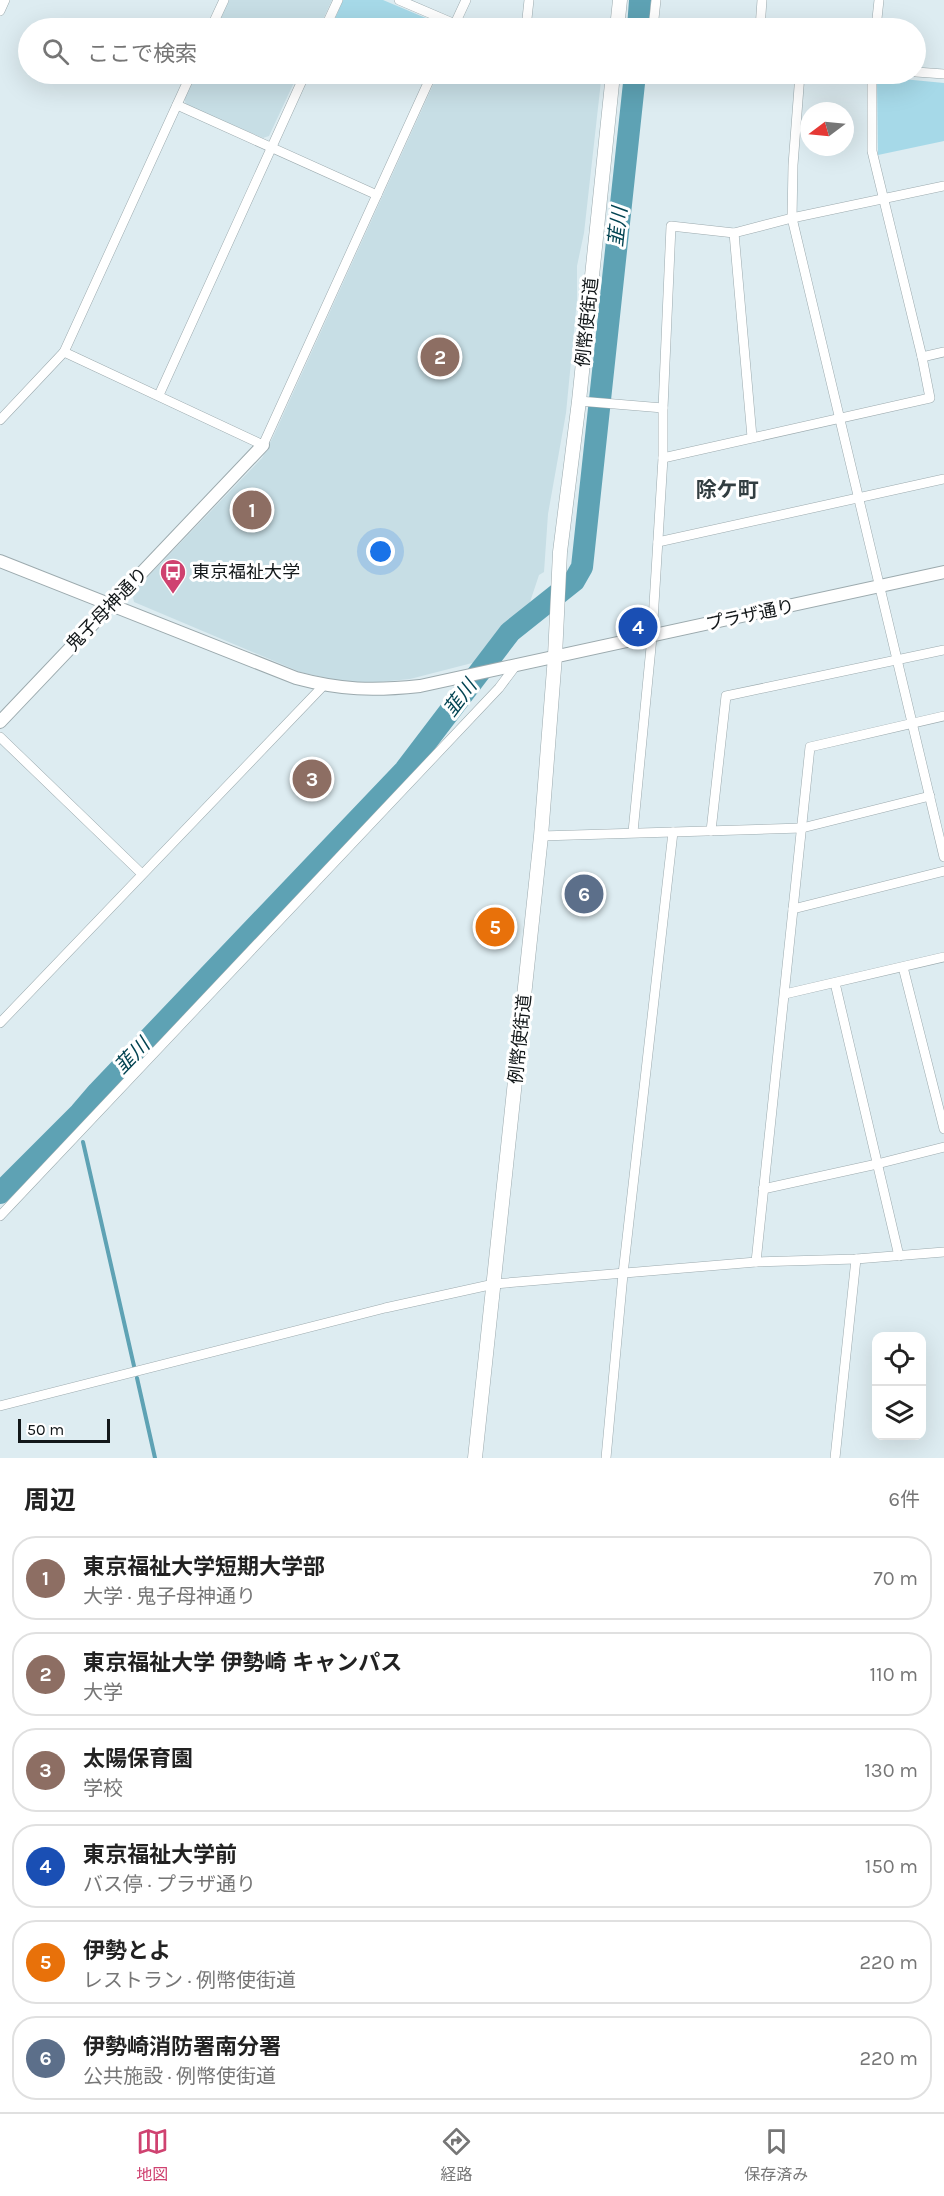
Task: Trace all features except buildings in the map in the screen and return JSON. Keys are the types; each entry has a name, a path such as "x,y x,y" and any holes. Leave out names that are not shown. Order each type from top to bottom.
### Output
{"main road":[{"path":"618,18 620,0"},
{"name":"例幣使街道","path":"475,1458 541,836 555,656 559,570 612,84"}],"street":[{"path":"0,11 5,0"},
{"path":"216,18 224,0"},
{"path":"330,18 338,0"},
{"path":"399,0 437,18"},
{"path":"458,18 466,0"},
{"path":"527,18 529,0"},
{"path":"654,18 656,0"},
{"path":"761,18 762,0"},
{"path":"877,18 879,0"},
{"path":"926,73 944,74"},
{"path":"0,420 64,352 186,84"},
{"path":"159,395 300,84"},
{"path":"64,352 264,445 427,84"},
{"path":"799,84 793,165 792,218 944,857"},
{"path":"663,458 930,398 872,151 872,84"},
{"path":"177,105 377,195"},
{"path":"633,832 652,637 658,542 671,226 734,233 792,218 944,186"},
{"path":"734,233 752,437"},
{"path":"922,357 944,352"},
{"path":"579,401 663,408"},
{"name":"鬼子母神通り","path":"0,722 264,445"},
{"path":"658,542 944,479"},
{"name":"プラザ通り","path":"0,561 296,678 324,685 361,690 420,686 944,572"},
{"path":"711,831 726,696 944,650"},
{"path":"0,1216 499,688 518,664"},
{"path":"0,1023 324,685"},
{"path":"756,1262 810,747 944,716"},
{"path":"0,737 142,874"},
{"path":"541,836 802,828 930,796"},
{"path":"606,1458 623,1274 674,832"},
{"path":"793,909 944,871"},
{"path":"785,994 944,957"},
{"path":"903,967 944,1130"},
{"path":"835,983 899,1256"},
{"path":"763,1189 944,1147"},
{"path":"0,1406 385,1308 494,1284 756,1262 856,1259 944,1252"},
{"path":"835,1458 856,1259"}],"shaded area":[{"path":"228,0 332,0 324,18 220,18"},
{"path":"343,0 383,0 426,18 335,18"},
{"path":"926,81 944,83 944,141 878,155 877,84 926,84"},
{"path":"190,84 293,84 269,136 263,138 186,105 184,97"},
{"path":"433,84 601,84 584,233 577,266 577,300 566,413 548,514 544,572 539,575 528,608 484,648 476,662 410,679 369,683 340,681 300,672 134,602 132,593 262,458"}],"waterway":[{"name":"韮川","path":"639,18 640,0"},
{"name":"韮川","path":"0,1193 80,1113 405,770 510,632 574,581 582,567 634,84"},
{"name":"韮川","path":"71,1122 75,1129"},
{"path":"83,1142 134,1366"},
{"path":"137,1378 155,1458"}],"place":[{"name":"東京福祉大学 伊勢崎 キャンパス","path":"440,357"},
{"name":"東京福祉大学短期大学部","path":"252,510"},
{"name":"東京福祉大学","path":"173,595"},
{"name":"東京福祉大学前","path":"638,627"},
{"name":"太陽保育園","path":"312,779"},
{"name":"伊勢崎消防署南分署","path":"584,894"},
{"name":"伊勢とよ","path":"495,927"}],"district":[{"name":"除ケ町","path":"727,490"}]}
